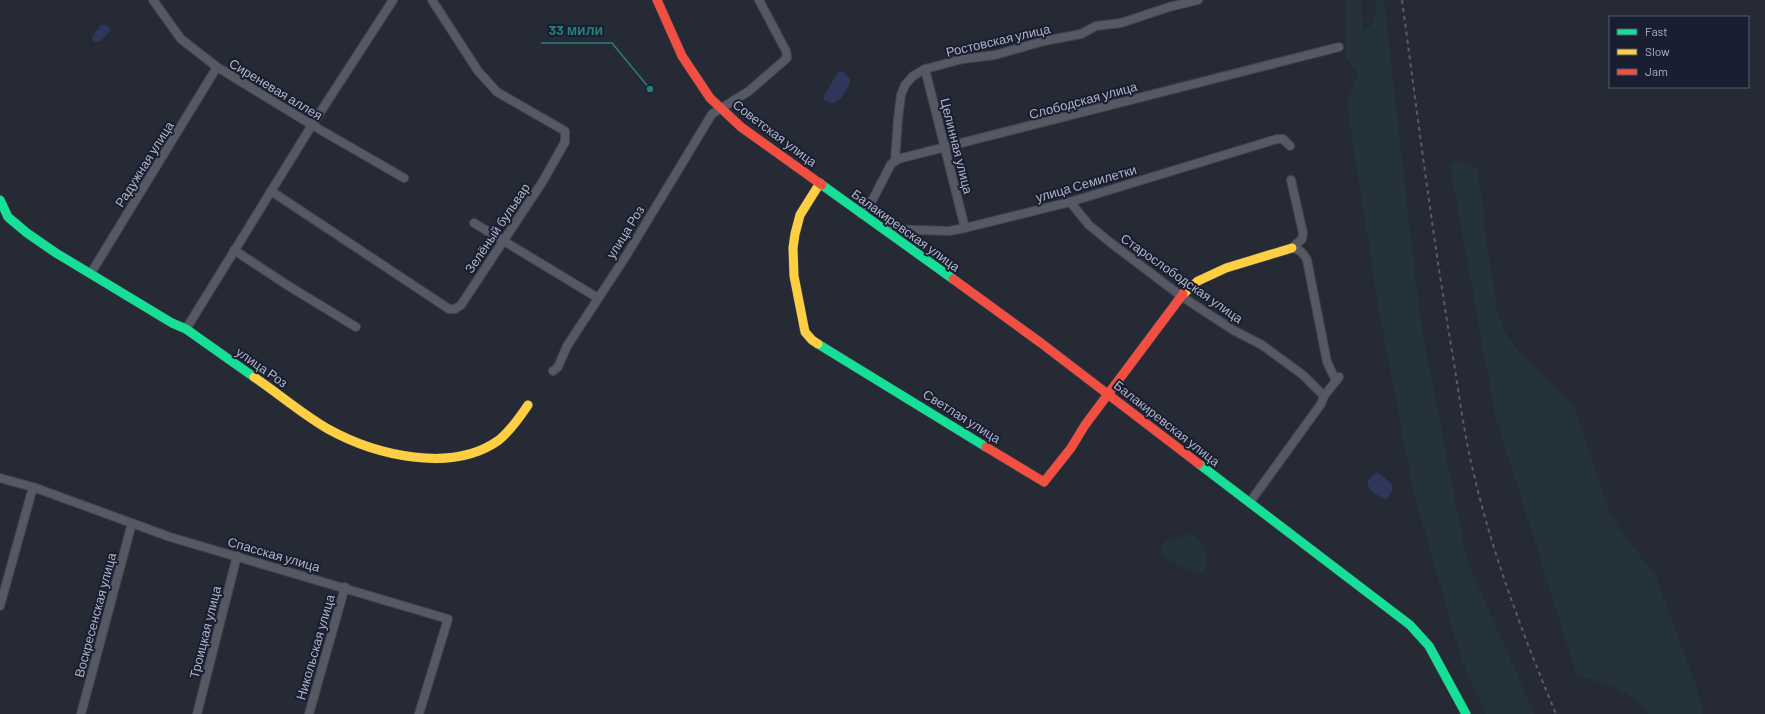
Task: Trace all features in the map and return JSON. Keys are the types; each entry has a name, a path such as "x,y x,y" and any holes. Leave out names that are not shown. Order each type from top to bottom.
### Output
{"street":[{"name":"Сиреневая аллея","path":"153,0 181,39 217,67 312,125 404,178"},
{"path":"186,329 312,125 393,0"},
{"name":"Зелёный бульвар","path":"271,191 449,309 455,309 460,305 543,181 565,142 565,131 497,92 478,71 432,0"},
{"name":"Советская улица","path":"657,0 682,56 710,98 741,127 820,183"},
{"name":"улица Роз","path":"553,370 558,367 567,346 626,256 712,114 748,92 787,58 786,50 758,0"},
{"name":"Ростовская улица","path":"895,161 901,95 905,85 913,76 925,70 963,59 995,55 1044,41 1081,34 1096,26 1121,23 1169,7 1198,0"},
{"name":"Слободская улица","path":"895,161 912,154 945,148 1339,46"},
{"name":"Радужная улица","path":"91,273 217,67"},
{"name":"Целинная улица","path":"925,70 965,228"},
{"name":"улица Семилетки","path":"882,229 949,231 965,228 1070,202 1277,139 1283,139 1290,146"},
{"path":"861,214 873,199 887,171 895,161"},
{"path":"1292,180 1303,233 1302,239 1292,248"},
{"name":"Балакиревская улица","path":"820,183 1041,343 1410,625 1429,646 1466,714"},
{"name":"Светлая улица","path":"820,183 798,218 793,244 794,271 805,332 812,340 1044,482 1181,296 1198,281 1226,268 1292,248"},
{"name":"улица Роз","path":"0,200 8,217 27,233 56,253 172,323 186,329 329,430 358,444 373,449 429,458 452,458 472,453 497,440 514,424 528,405"},
{"name":"Старослободская улица","path":"1070,202 1089,225 1181,296 1233,330 1262,345 1303,375 1324,396"},
{"path":"474,223 598,298"},
{"path":"1250,502 1322,404 1324,396 1338,378 1327,362 1307,260 1299,249 1292,248"},
{"path":"234,250 287,285 356,327"},
{"name":"Спасская улица","path":"0,478 33,488 170,537 345,587 448,619 419,714"},
{"path":"0,606 33,488"},
{"name":"Воскресенская улица","path":"81,714 132,523"},
{"name":"Троицкая улица","path":"197,714 237,556"},
{"name":"Никольская улица","path":"309,714 345,587"}],"shaded area":[{"path":"1345,0 1361,0 1363,31 1373,22 1376,0 1384,0 1420,318 1466,557 1534,714 1486,714 1462,662 1413,490 1378,305 1347,104 1354,83 1359,75 1346,59"},
{"path":"1457,160 1477,169 1484,212 1484,227 1498,315 1503,329 1520,353 1574,407 1608,509 1624,536 1655,574 1696,685 1703,714 1648,714 1635,699 1626,693 1597,681 1577,676 1495,415 1451,172 1451,163"},
{"path":"1193,533 1204,548 1206,555 1204,572 1199,574 1168,560 1161,553 1163,544 1166,541"}],"water":[{"path":"101,25 106,25 109,27 110,31 102,40 95,42 92,39 93,35"},
{"path":"839,71 843,72 850,79 850,83 837,102 829,103 824,100 824,95"},
{"path":"1377,472 1391,483 1393,489 1386,500 1373,492 1368,484 1368,480"}],"railway":[{"path":"1402,0 1439,268 1468,448 1495,550 1517,616 1556,714"}],"traffic: fast":[{"path":"822,185 953,279"},
{"path":"0,200 8,217 27,233 56,253 172,323 186,329 254,377"},
{"path":"818,344 986,447"},
{"path":"1199,464 1410,625 1429,646 1466,714"}],"traffic: slow":[{"path":"818,344 805,332 794,276 793,248 800,215 820,183"},
{"path":"1183,294 1198,281 1226,268 1292,248"},
{"path":"254,377 328,429 368,446 390,453 414,457 437,458 459,456 480,450 499,440 515,424 528,405"}],"traffic: jam":[{"path":"657,0 682,56 710,98 741,127 822,185"},
{"path":"953,279 1041,343 1199,464"},
{"path":"986,447 1044,482 1071,448 1085,425 1183,294"}],"place":[{"name":"33 мили","path":"650,89"}]}
